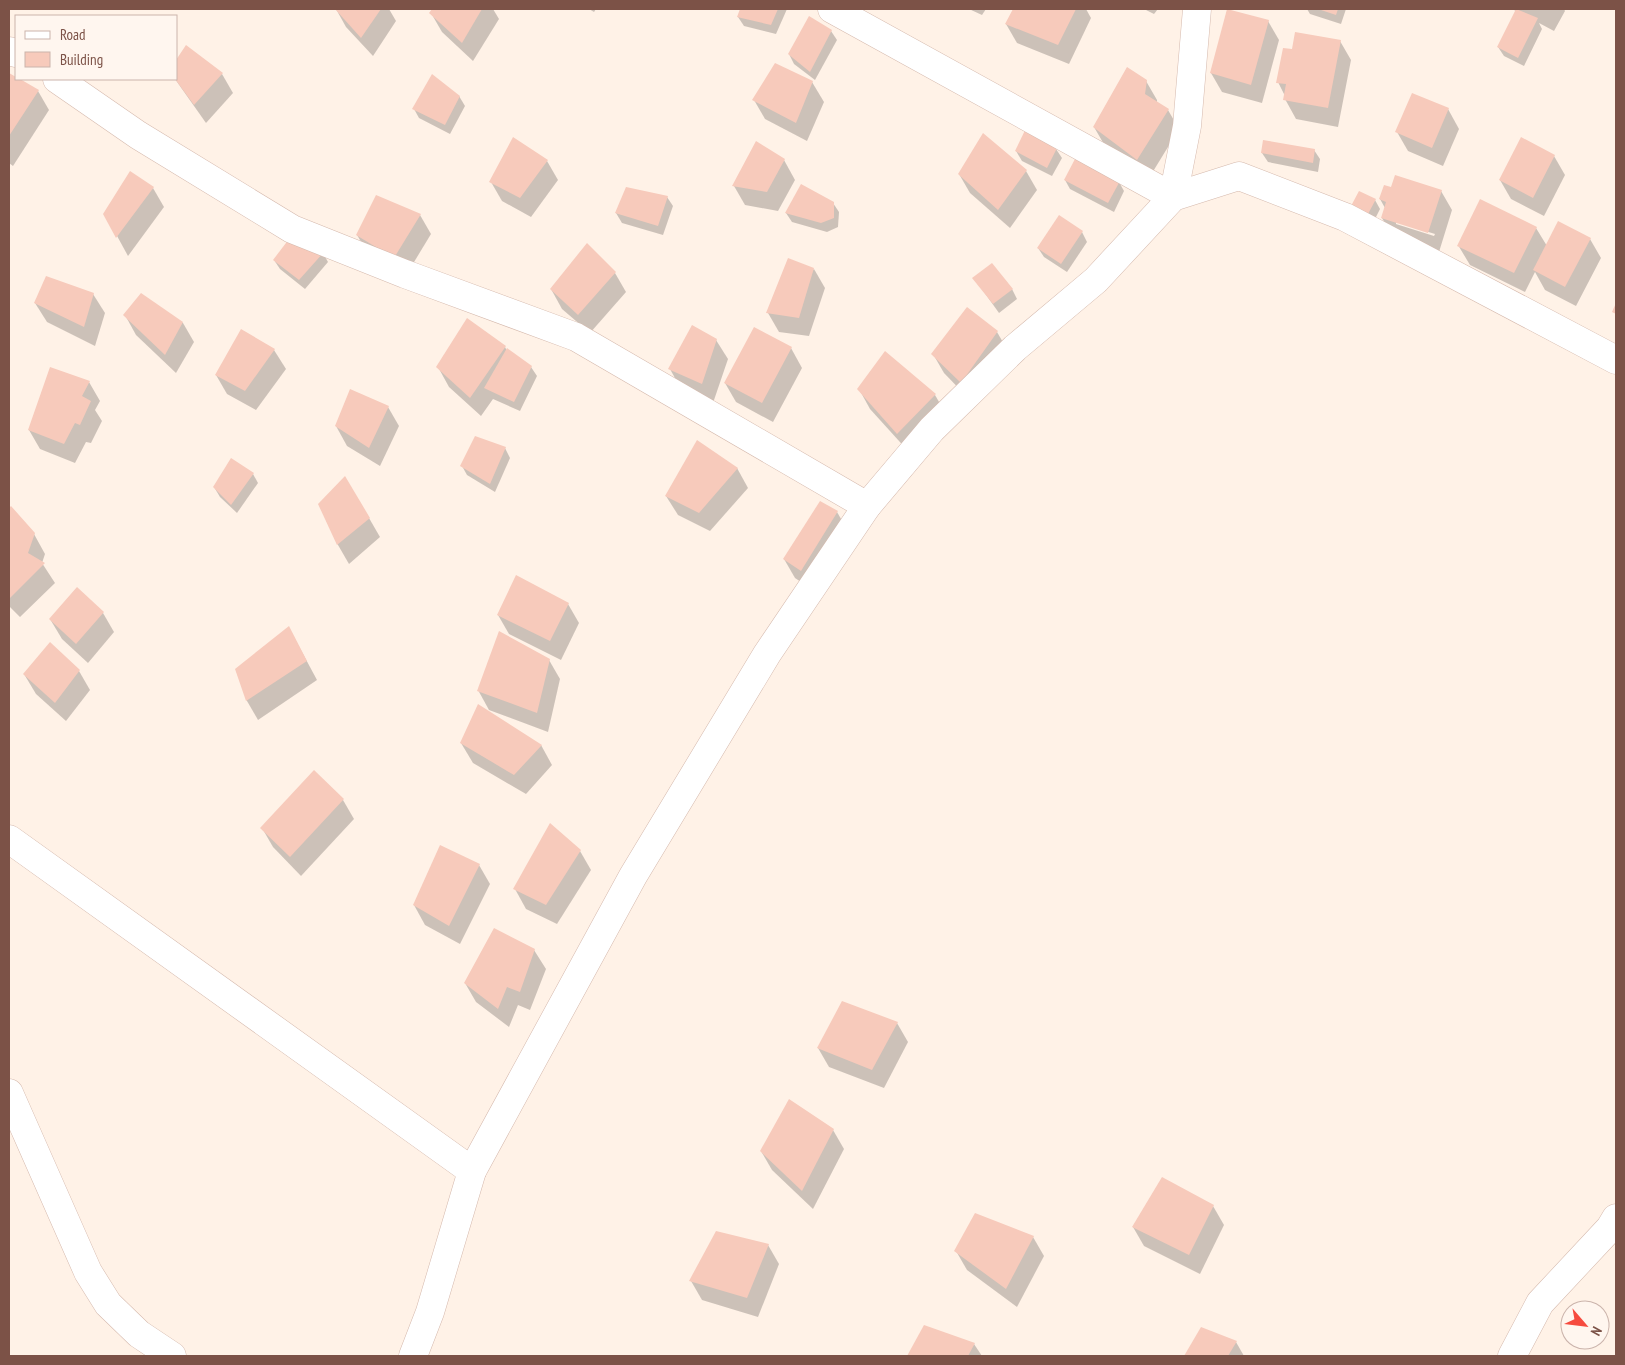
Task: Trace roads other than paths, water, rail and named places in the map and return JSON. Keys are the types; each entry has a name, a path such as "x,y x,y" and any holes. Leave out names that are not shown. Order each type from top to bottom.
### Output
{"street":[{"path":"832,9 1173,197"},
{"path":"1173,197 1187,126 1197,9"},
{"path":"58,80 138,135 292,229 405,274 576,337 867,506"},
{"path":"413,1356 430,1312 472,1171 633,876 767,654 867,506 932,430 1015,348 1096,280 1173,197 1239,176 1345,217 1616,360"},
{"path":"9,839 472,1171"},
{"path":"9,1093 88,1272 108,1304 139,1334 172,1356"},
{"path":"1512,1356 1540,1302 1610,1228 1616,1218"}]}
